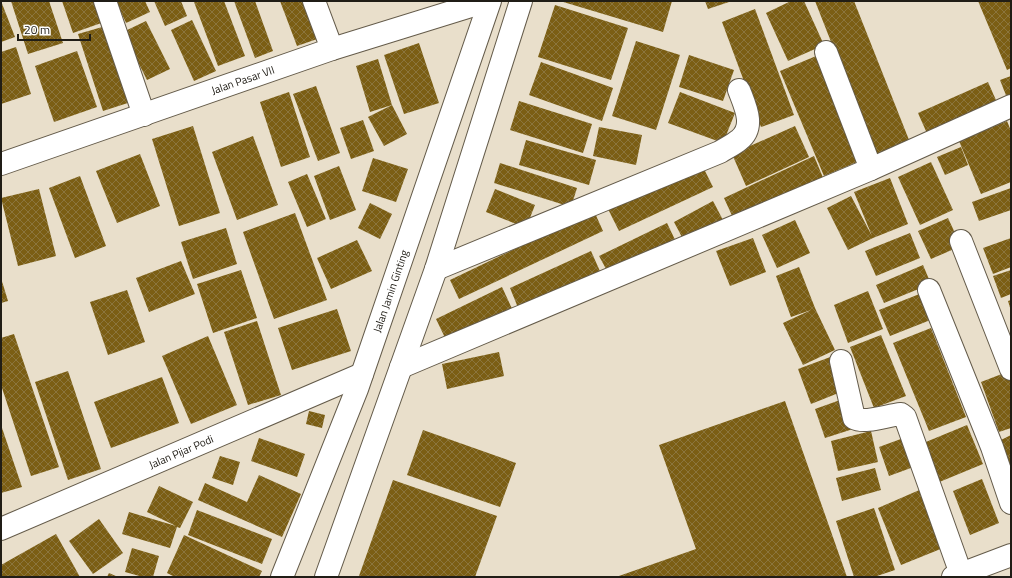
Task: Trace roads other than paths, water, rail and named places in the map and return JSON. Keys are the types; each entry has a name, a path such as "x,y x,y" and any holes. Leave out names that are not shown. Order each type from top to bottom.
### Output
{"main road":[{"path":"105,1 144,115"},
{"path":"314,1 332,49"},
{"name":"Jalan Pasar VII","path":"1,164 332,49 489,1"},
{"name":"Jalan Jamin Ginting","path":"282,577 362,374 489,1"},
{"path":"326,577 436,269 521,1"},
{"path":"826,52 871,168"},
{"path":"436,269 720,152 744,136 748,127 748,115 739,90"},
{"path":"401,368 871,168 1011,106"},
{"path":"961,241 1011,369"},
{"path":"929,290 992,447 1011,503"},
{"path":"841,361 854,418 857,420 864,420 901,414 905,417 957,576 1011,555"},
{"name":"Jalan Pijar Podi","path":"2,527 362,374"}]}
